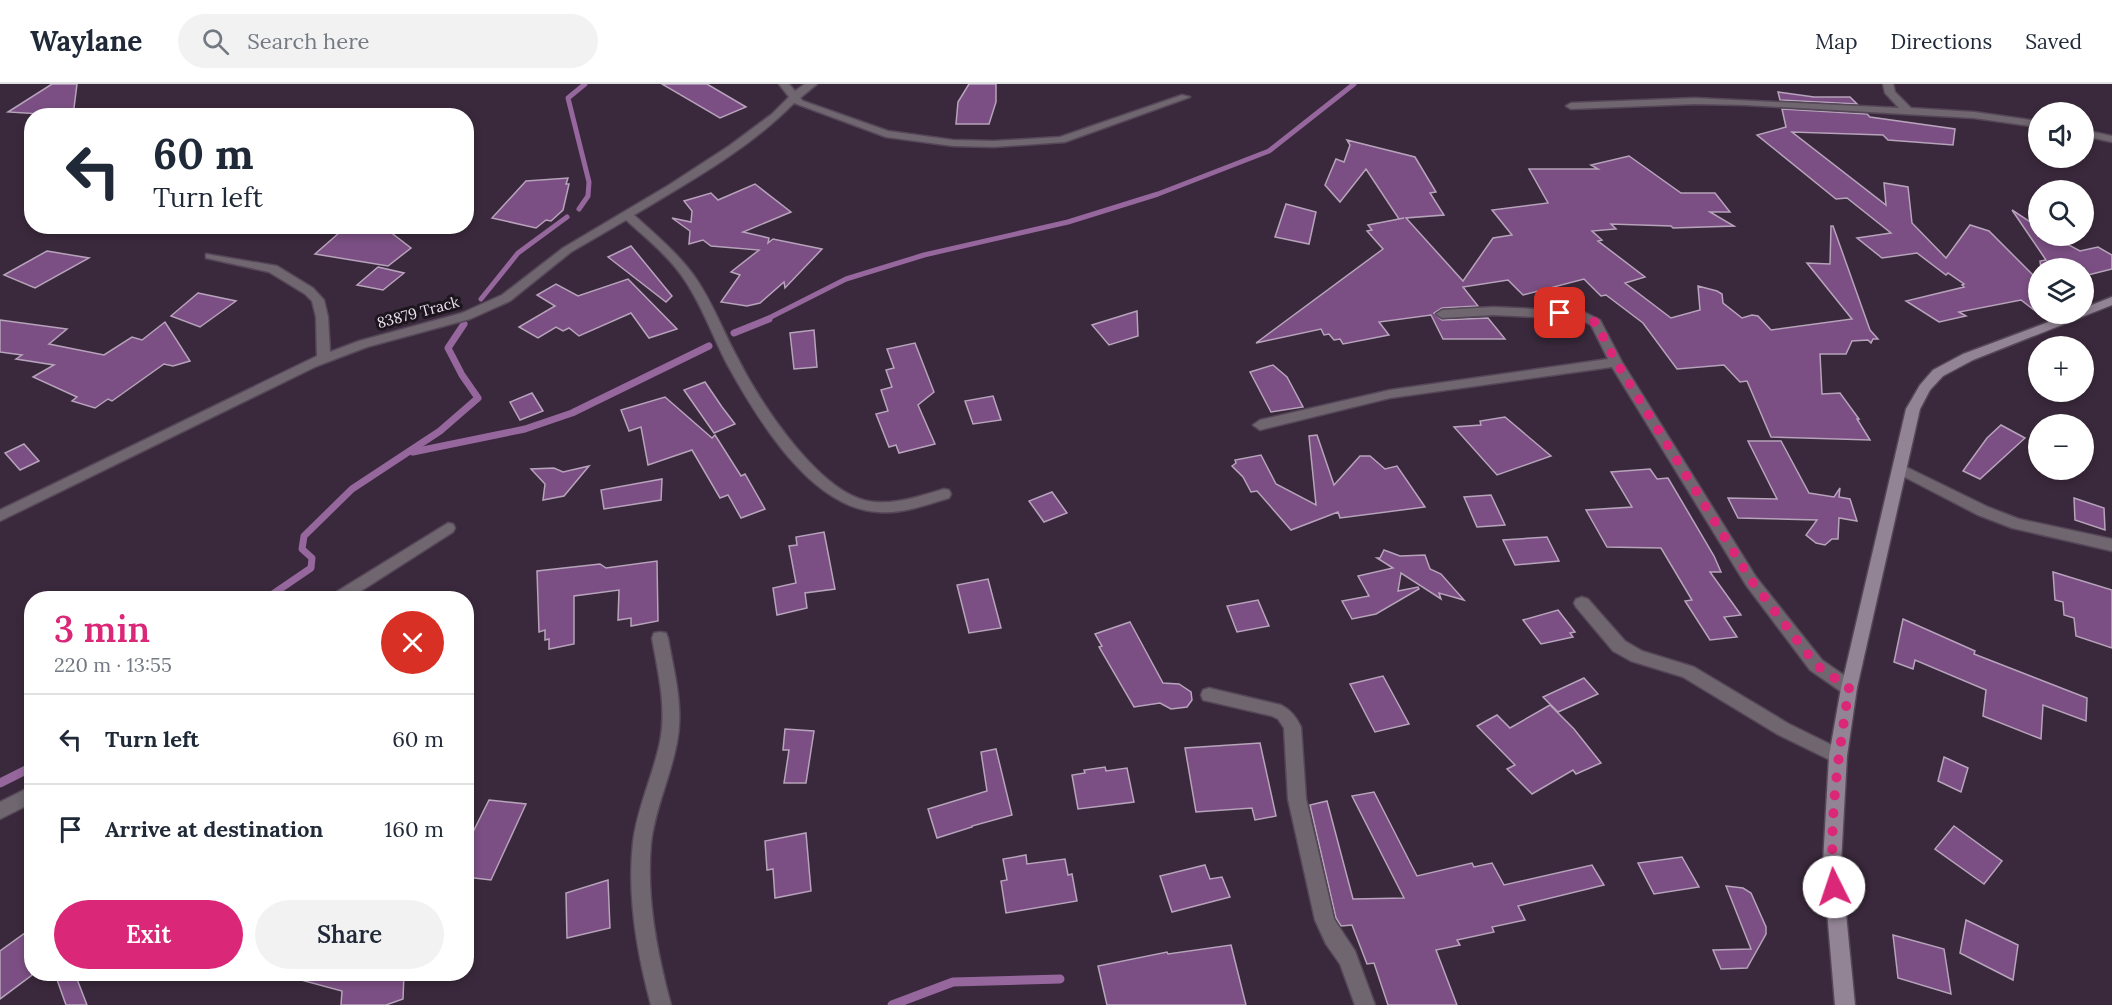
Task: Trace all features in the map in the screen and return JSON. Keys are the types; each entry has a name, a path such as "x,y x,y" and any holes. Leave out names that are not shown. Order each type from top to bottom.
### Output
{"street":[{"path":"784,84 799,103 811,108 886,134 953,143 994,144 1061,140 1185,97"},
{"name":"83879 Track","path":"0,516 324,358 374,341 466,316 506,298 567,250 733,148 776,116 802,90 812,84"},
{"path":"1888,84 1890,93 1908,111"},
{"path":"1571,106 1695,101 1908,111 2009,118 2028,122"},
{"path":"2094,136 2112,139"},
{"path":"627,215 671,255 687,273 699,291 735,366 782,438 816,477 843,498 867,506 910,505 944,494"},
{"path":"210,256 273,269 309,291 318,300 322,317 324,358"},
{"path":"2094,308 2112,301"},
{"path":"1442,314 1493,310 1582,315 1596,323 1616,362 1751,580 1816,665 1849,688"},
{"path":"1845,1005 1832,863 1838,756 1849,688 1912,410 1925,388 1938,373 1968,357 2054,324"},
{"path":"1260,425 1390,394 1616,362"},
{"path":"1900,469 1983,511 2017,524 2112,545"},
{"path":"350,591 448,528"},
{"path":"1582,603 1619,646 1637,656 1688,672 1783,729 1838,756"},
{"path":"660,638 669,685 671,724 666,753 642,842 641,886 653,977 662,1005"},
{"path":"1209,695 1275,710 1284,714 1292,727 1298,799 1323,913 1333,937 1348,958 1365,1005"},
{"path":"0,811 24,798"}],"building":[{"path":"52,84 77,84 74,108 24,108 24,113 8,112"},
{"path":"662,84 707,84 746,107 720,118"},
{"path":"969,84 996,84 996,102 989,124 956,124 958,102"},
{"path":"1778,92 1814,97 1850,97 1857,104 1780,100"},
{"path":"1782,109 1867,114 1870,117 1955,129 1953,145 1888,140 1883,135 1792,132 1886,205 1884,183 1908,187 1912,223 1946,258 1970,225 1989,231 2028,270 2028,305 2021,300 1959,312 1966,316 1939,322 1906,301 1964,287 1962,285 1964,284 1948,273 1946,275 1917,253 1882,258 1857,238 1891,233 1847,198 1836,199 1757,135 1786,127"},
{"path":"1347,140 1415,157 1436,192 1430,193 1444,215 1406,218 1463,281 1493,238 1512,235 1492,210 1548,203 1529,169 1598,169 1591,165 1629,156 1681,193 1715,193 1730,212 1710,212 1734,226 1673,228 1671,226 1611,224 1616,229 1592,231 1602,240 1598,241 1645,277 1625,283 1671,318 1700,310 1698,286 1722,294 1723,303 1742,318 1758,316 1771,330 1852,319 1807,263 1830,264 1831,226 1833,226 1870,330 1878,339 1873,339 1871,343 1868,340 1852,341 1846,354 1820,354 1822,394 1840,393 1859,419 1857,419 1870,440 1771,437 1747,381 1740,382 1724,365 1677,369 1643,323 1606,295 1601,296 1584,279 1523,295 1508,280 1463,287 1478,306 1442,308 1434,313 1442,320 1488,318 1505,339 1443,339 1431,315 1379,322 1389,335 1343,344 1340,339 1334,340 1329,334 1324,335 1321,329 1256,343 1383,249 1367,231 1372,230 1368,225 1399,219 1366,169 1340,202 1325,185 1336,159 1344,162 1350,145"},
{"path":"568,178 566,184 569,184 563,210 551,221 546,220 536,228 492,218 526,181"},
{"path":"755,184 791,212 743,232 769,238 768,243 773,239 822,249 785,288 784,282 760,303 747,306 721,302 740,275 731,272 759,250 711,246 703,240 689,244 690,231 672,218 691,222 692,211 684,201 711,193 718,200"},
{"path":"1286,204 1316,212 1309,244 1275,237"},
{"path":"2012,210 2028,220 2028,234"},
{"path":"338,234 393,234 411,248 388,266 315,254"},
{"path":"631,246 672,296 666,302 608,257"},
{"path":"2036,246 2071,246 2080,251 2098,247 2112,255 2112,269 2094,274 2094,258 2045,258"},
{"path":"47,251 89,258 35,288 4,275"},
{"path":"378,267 404,273 383,290 357,285"},
{"path":"628,279 677,329 649,338 631,313 579,336 569,328 563,331 556,327 538,338 519,327 555,306 537,295 556,284 578,296"},
{"path":"198,293 236,301 200,327 171,316"},
{"path":"1137,311 1138,336 1109,345 1092,325"},
{"path":"0,320 67,329 49,344 104,355 132,337 142,340 165,322 190,361 173,366 164,364 112,401 108,399 95,408 72,401 77,397 33,377 54,365 16,359 22,355 0,352"},
{"path":"814,330 817,367 794,369 790,333"},
{"path":"915,343 934,392 918,405 935,444 899,453 896,445 889,447 876,414 888,411 881,390 892,387 886,370 894,368 887,349"},
{"path":"1273,365 1287,377 1303,407 1271,412 1250,372"},
{"path":"705,382 735,424 714,433 684,390"},
{"path":"532,393 543,411 520,420 510,402"},
{"path":"993,396 1001,420 973,424 965,401"},
{"path":"665,397 712,438 715,435 741,476 745,474 765,509 741,518 728,495 720,498 692,450 648,465 641,427 629,431 621,410"},
{"path":"1505,417 1551,456 1497,475 1454,427 1481,425 1480,421"},
{"path":"2001,425 2025,438 1980,479 1963,471 1987,438"},
{"path":"1317,435 1334,485 1360,456 1370,456 1385,469 1397,466 1425,507 1340,518 1338,512 1291,530 1257,491 1251,492 1243,477 1232,466 1236,463 1235,460 1261,455 1276,484 1316,505 1309,436"},
{"path":"1748,441 1781,441 1809,493 1834,497 1840,488 1839,497 1850,499 1857,521 1839,518 1838,539 1832,539 1825,545 1816,543 1806,535 1817,520 1738,518 1728,498 1777,499"},
{"path":"24,444 39,461 20,470 5,453"},
{"path":"589,466 564,496 543,500 545,484 531,469 554,468 563,472"},
{"path":"1650,469 1657,479 1668,478 1714,556 1721,572 1710,572 1741,615 1724,617 1737,637 1710,640 1685,601 1692,600 1661,548 1607,547 1586,510 1632,507 1611,472"},
{"path":"662,479 661,500 604,509 601,490"},
{"path":"1052,492 1067,513 1044,522 1029,501"},
{"path":"1491,495 1505,525 1477,527 1464,497"},
{"path":"2074,498 2104,508 2105,530 2075,520"},
{"path":"824,532 835,589 805,593 807,608 777,615 773,588 796,583 789,546 797,545 796,537"},
{"path":"1547,537 1559,561 1515,565 1503,540"},
{"path":"1384,550 1400,556 1425,555 1430,569 1441,574 1464,600 1439,593 1441,599 1401,573 1398,591 1418,587 1419,589 1376,614 1352,619 1342,601 1369,596 1358,576 1393,568 1377,558 1380,558"},
{"path":"657,561 658,621 631,626 631,618 618,620 619,590 574,596 574,644 549,649 549,639 545,640 545,630 539,632 537,571 600,564 606,568"},
{"path":"2053,572 2112,590 2112,648 2076,636 2074,618 2064,615 2063,602 2055,600"},
{"path":"988,579 1001,628 969,633 957,585"},
{"path":"1258,600 1269,626 1237,632 1227,606"},
{"path":"1558,610 1575,632 1570,633 1573,637 1541,644 1523,620"},
{"path":"1903,619 1975,651 1974,654 2087,698 2086,721 2043,705 2041,739 1983,716 1986,690 1915,660 1913,669 1894,662"},
{"path":"1130,622 1163,683 1179,684 1191,692 1192,700 1187,707 1171,709 1160,703 1134,707 1099,647 1102,646 1095,634"},
{"path":"1383,676 1409,724 1375,732 1350,684"},
{"path":"1584,678 1598,694 1558,712 1543,697"},
{"path":"1550,705 1574,729 1601,763 1576,774 1573,770 1532,794 1507,769 1515,765 1477,726 1497,715 1510,728"},
{"path":"785,729 814,731 806,783 784,783 789,750 783,750"},
{"path":"1260,743 1276,816 1255,820 1252,808 1196,812 1185,748"},
{"path":"996,749 1012,815 937,838 928,809 987,791 981,752"},
{"path":"1944,757 1968,768 1961,792 1938,781"},
{"path":"1105,767 1106,771 1127,768 1134,802 1078,809 1072,775 1085,773 1084,770"},
{"path":"1374,792 1417,876 1472,863 1474,867 1492,863 1504,885 1592,865 1604,885 1518,906 1525,920 1492,927 1494,932 1457,940 1460,945 1436,950 1457,1005 1388,1005 1374,963 1367,964 1352,925 1341,926 1336,918 1310,805 1327,801 1353,899 1404,898 1352,796"},
{"path":"489,800 526,804 491,880 474,878 474,830"},
{"path":"1954,826 2002,861 1984,884 1935,849"},
{"path":"806,833 811,891 775,898 773,869 767,870 765,841"},
{"path":"1026,855 1027,864 1065,859 1068,875 1072,874 1077,901 1006,913 1001,881 1007,880 1003,859"},
{"path":"1682,857 1699,887 1654,894 1638,863"},
{"path":"1205,865 1210,879 1222,877 1230,897 1172,912 1160,876"},
{"path":"608,880 610,928 567,938 566,893"},
{"path":"1726,886 1743,888 1751,893 1766,927 1766,934 1747,968 1721,969 1713,950 1751,949"},
{"path":"1966,920 2018,945 2013,980 1960,953"},
{"path":"24,934 24,981 0,999 0,951"},
{"path":"1893,935 1944,949 1951,994 1898,978"},
{"path":"1231,945 1246,1005 1107,1005 1098,966 1167,952 1168,954"},
{"path":"57,981 78,981 87,1005 66,1005"},
{"path":"305,981 404,981 403,999 386,1005 341,1005 342,991"}],"waterway":[{"path":"579,209 588,196 589,182 568,98 585,84"},
{"path":"765,320 846,279 924,255 1068,222 1158,194 1269,151 1354,84"},
{"path":"481,299 518,253 567,217"},
{"path":"734,333 769,319"},
{"path":"277,591 311,568 312,558 302,549 304,536 352,489 440,431 478,398 462,375 448,348 464,324"},
{"path":"413,452 525,429 572,413 709,346"},
{"path":"0,783 24,771"},
{"path":"892,1005 953,982 1060,979"}],"route":[{"path":"1560,313 1582,315 1596,323 1616,362 1751,580 1816,665 1849,688 1838,756 1832,863 1834,887"}]}
